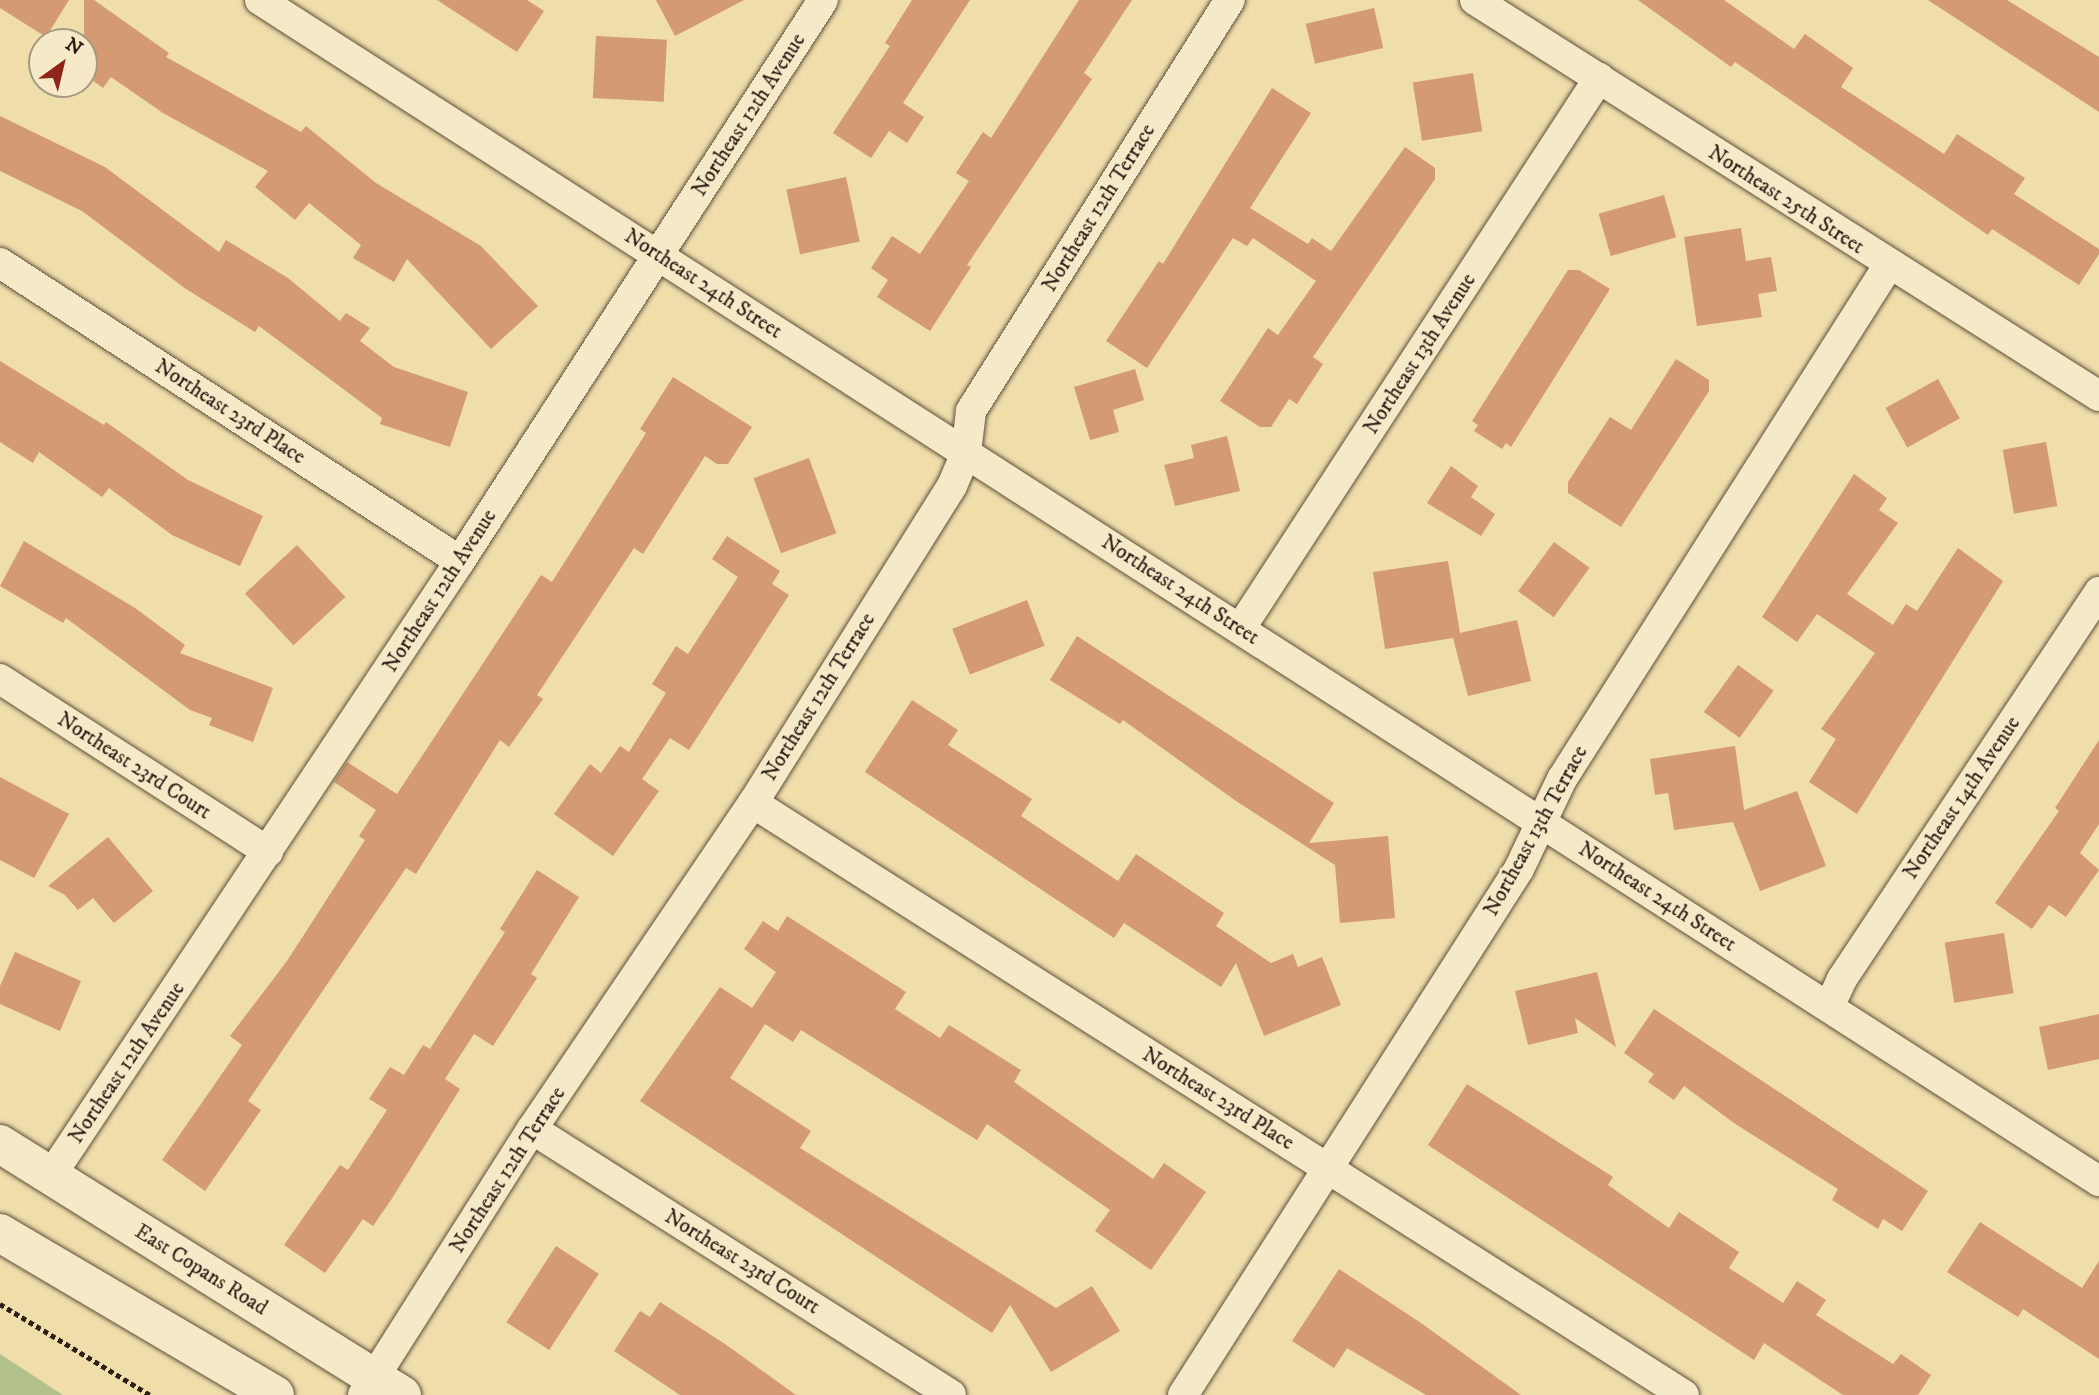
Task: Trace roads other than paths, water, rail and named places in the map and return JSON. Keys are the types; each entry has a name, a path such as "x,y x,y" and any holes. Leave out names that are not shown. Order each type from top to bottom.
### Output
{"main road":[{"name":"East Copans Road","path":"0,1144 380,1389"},
{"path":"0,1233 275,1395"}],"street":[{"name":"Northeast 24th Street","path":"260,0 2099,1181"},
{"name":"Northeast 12th Avenue","path":"50,1177 460,561 823,0"},
{"name":"Northeast 12th Terrace","path":"380,1389 532,1129 753,803 952,486 966,453 971,411 1230,0"},
{"name":"Northeast 25th Street","path":"1475,0 1888,267 2099,396"},
{"name":"Northeast 13th Avenue","path":"1240,629 1599,78"},
{"name":"Northeast 23rd Place","path":"0,263 460,561"},
{"name":"Northeast 13th Terrace","path":"1183,1395 1519,869 1539,821 1888,267"},
{"name":"Northeast 14th Avenue","path":"1829,1007 1842,979 2099,592"},
{"name":"Northeast 23rd Court","path":"0,679 268,852"},
{"name":"Northeast 23rd Place","path":"753,803 1684,1395"},
{"name":"Northeast 23rd Court","path":"532,1129 951,1395"}]}
